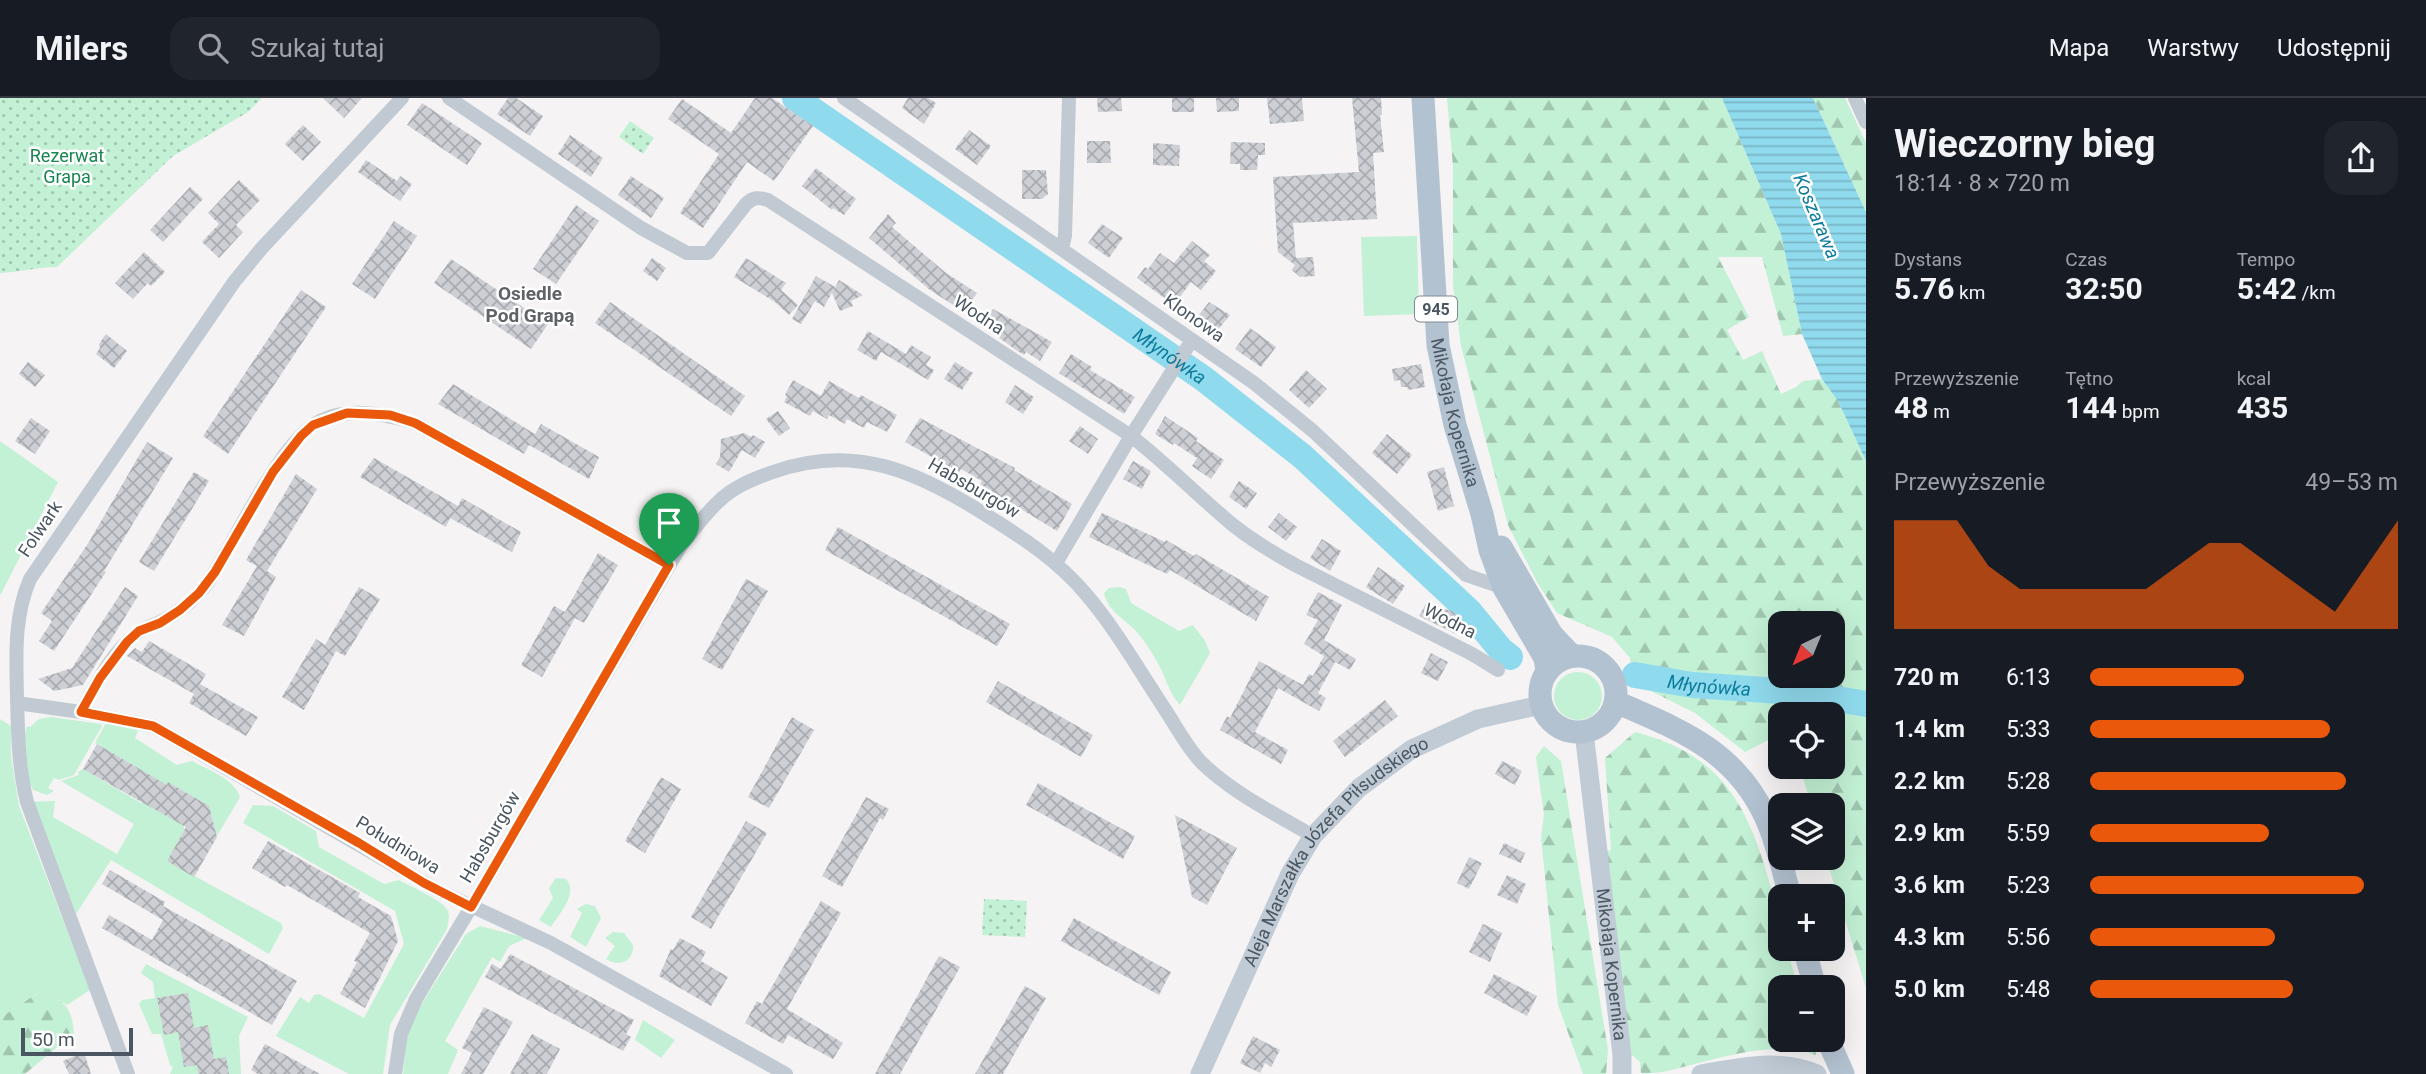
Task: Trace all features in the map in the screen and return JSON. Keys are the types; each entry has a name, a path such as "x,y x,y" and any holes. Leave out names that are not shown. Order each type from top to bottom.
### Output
{"main road":[{"name":"Mikołaja Kopernika","path":"1423,98 1438,345 1455,425 1490,550 1504,588 1538,644 1545,658 1547,671"},
{"name":"Mikołaja Kopernika","path":"1482,514 1552,635 1572,656"},
{"path":"1572,656 1585,656 1596,660 1613,678 1616,690 1616,702 1611,713 1604,722 1584,732 1573,732 1553,723 1541,705 1540,693 1547,671 1554,664 1572,656"},
{"path":"1616,702 1672,726 1707,746 1732,765 1750,789 1767,820 1786,884"},
{"path":"1833,1052 1843,1074"}],"street":[{"name":"Folwark","path":"128,1074 27,802 21,777 17,748 16,637 21,600 30,579 233,282 402,98"},
{"name":"Wodna","path":"449,98 641,228 687,253 708,253 746,204 752,199 768,200 1131,436 1163,460 1234,525 1268,550 1472,653 1498,670"},
{"name":"Klonowa","path":"844,98 1254,383 1313,431 1466,575 1504,588"},
{"path":"1062,249 1065,236 1069,98"},
{"path":"1855,98 1866,122"},
{"path":"1056,563 1192,340"},
{"path":"81,712 100,678 127,642 139,631 160,623 180,610 199,593 215,572 273,472 301,436 313,425 347,413 390,415 415,423 669,565"},
{"name":"Habsburgów","path":"395,1074 399,1042 405,1022 421,989 669,565 698,524 732,491 752,479 803,463 831,459 891,466 954,494 1056,563 1086,594 1200,761 1236,790 1313,835"},
{"name":"Południowa","path":"17,703 153,726 424,883 551,943 786,1074"},
{"name":"Aleja Marszałka Józefa Piłsudskiego","path":"1200,1074 1290,874 1313,835 1359,788 1412,750 1478,719 1541,705"},
{"name":"Mikołaja Kopernika","path":"1584,732 1622,1074"},
{"path":"1701,1074 1754,1065 1786,1066 1817,1074"}],"green space":[{"name":"Rezerwat Grapa","path":"0,98 262,98 248,112 173,156 57,267 0,273"},
{"path":"1447,98 1722,98 1781,234 1802,334 1783,336 1762,257 1718,257 1749,317 1727,330 1743,360 1762,351 1781,394 1803,381 1822,379 1838,401 1866,461 1866,988 1845,920 1845,884 1834,884 1830,870 1845,870 1845,793 1808,793 1803,779 1845,779 1845,702 1768,702 1768,740 1745,752 1695,713 1631,681 1630,658 1612,637 1557,613 1537,582 1508,525 1461,346 1453,284 1453,166"},
{"path":"1813,98 1845,98 1866,143 1866,212"},
{"path":"630,121 654,138 643,154 619,137"},
{"path":"1417,236 1419,314 1364,316 1361,237"},
{"path":"0,441 58,482 1,594 0,594"},
{"path":"1109,588 1126,589 1131,603 1179,631 1193,625 1205,641 1210,653 1180,705 1146,644 1112,609 1106,599 1104,593"},
{"path":"1578,672 1595,679 1602,696 1595,713 1578,720 1561,713 1554,696 1561,679"},
{"path":"51,717 102,726 74,775 59,780 54,778 48,788 54,791 47,795 33,790 30,783 24,741 27,726 30,727 39,719"},
{"path":"0,719 11,726 11,756 19,806 90,990 67,1005 41,991 0,1018"},
{"path":"106,723 139,728 135,738 177,765 192,761 220,775 237,790 240,797 217,836 209,806 169,783 154,808 184,825 184,831 167,861 281,923 283,928 269,954 111,860 76,914 37,812 27,802 55,801 53,817 117,854 134,824 61,781 79,775 78,772 83,769 141,803 155,778 95,743"},
{"path":"1635,732 1661,740 1703,763 1733,795 1745,815 1770,884 1768,961 1790,961 1795,975 1768,975 1768,1050 1733,1055 1667,1071 1641,1073 1640,1062 1631,1054 1606,851 1611,850 1605,758"},
{"path":"1544,746 1561,761 1608,1050 1606,1074 1583,1074 1558,1005 1541,837 1544,815 1536,757"},
{"path":"253,805 273,806 316,831 319,847 384,884 399,880 433,898 448,911 447,929 390,1025 383,1074 349,1074 276,1036 300,997 309,1003 314,995 319,994 364,1018 404,944 395,911 243,823"},
{"path":"556,878 566,879 570,891 551,927 539,920 553,898 549,888"},
{"path":"984,899 1027,901 1025,937 982,935"},
{"path":"586,904 595,906 601,918 586,947 570,937 582,913 577,909"},
{"path":"480,926 527,938 509,946 500,962 492,957 445,1041 458,1050 448,1074 403,1074 407,1037 416,1013 466,934"},
{"path":"613,932 624,933 633,945 629,959 621,963 606,959 615,946 605,938"},
{"path":"146,964 248,1017 239,1036 241,1074 170,1074 173,1067 170,1065 161,1034 152,1034 139,1004 142,1000 155,998 153,982 141,973"},
{"path":"41,991 69,1010 74,1033 25,1074 0,1074 0,1018"},
{"path":"643,1020 675,1040 661,1058 635,1040"}],"water":[{"name":"Koszarawa","path":"1722,98 1813,98 1866,212 1866,461 1838,401 1822,379 1802,334 1781,234"}],"building":[{"path":"323,98 362,98 344,118"},
{"path":"508,98 516,98 543,116 530,136 497,114"},
{"path":"755,98 772,98 813,126 774,181 747,162 703,228 680,213 719,154 668,119 682,99 731,133"},
{"path":"908,98 928,98 936,103 924,124 902,108"},
{"path":"1097,98 1121,98 1122,111 1098,112"},
{"path":"1172,98 1194,98 1194,112 1172,112"},
{"path":"1216,98 1239,98 1239,111 1217,112"},
{"path":"1267,98 1302,98 1304,121 1270,124"},
{"path":"1352,98 1381,98 1384,152 1373,153 1377,219 1293,223 1296,258 1313,257 1315,276 1300,277 1292,270 1295,265 1278,252 1273,177 1359,172"},
{"path":"422,103 482,143 467,165 407,125"},
{"path":"303,125 321,142 303,161 285,144"},
{"path":"969,130 991,146 977,165 955,149"},
{"path":"570,135 603,158 591,177 558,154"},
{"path":"1087,141 1110,141 1111,163 1087,163"},
{"path":"1231,142 1265,143 1265,155 1258,155 1257,170 1240,170 1240,164 1230,164"},
{"path":"1153,143 1180,145 1179,166 1153,165"},
{"path":"366,160 397,181 400,176 412,184 400,201 358,172"},
{"path":"816,168 856,199 844,215 833,208 832,210 802,186"},
{"path":"1022,170 1046,170 1048,194 1042,199 1022,199"},
{"path":"631,176 664,198 651,218 618,195"},
{"path":"239,180 260,200 236,225 243,232 219,258 202,242 219,224 208,213"},
{"path":"190,187 203,199 163,242 150,230"},
{"path":"576,205 599,221 556,284 533,269"},
{"path":"888,214 896,223 892,227 946,273 977,293 964,312 930,290 869,238"},
{"path":"394,221 417,236 375,299 352,284"},
{"path":"1102,224 1123,238 1109,258 1088,243"},
{"path":"1192,241 1210,255 1204,261 1216,271 1201,290 1191,282 1174,305 1137,278 1160,253 1174,263"},
{"path":"144,252 165,272 151,286 148,283 133,299 115,283"},
{"path":"652,258 666,268 657,281 643,271"},
{"path":"746,258 786,283 781,290 798,305 789,315 775,302 734,277"},
{"path":"451,259 548,324 531,349 434,283"},
{"path":"816,276 835,287 824,307 815,301 801,324 792,319"},
{"path":"839,280 863,295 851,301 853,306 840,311 832,293"},
{"path":"301,290 326,307 228,454 203,436"},
{"path":"610,302 745,396 731,416 595,323"},
{"path":"1209,302 1230,315 1217,331 1196,319"},
{"path":"993,309 1052,342 1040,361 1026,352 1024,355 983,326"},
{"path":"1250,328 1276,347 1261,367 1235,349"},
{"path":"868,331 906,354 911,345 931,357 926,365 934,370 928,380 881,352 876,361 857,350"},
{"path":"106,334 127,351 114,368 96,354"},
{"path":"1071,354 1092,367 1090,370 1135,397 1124,414 1059,373"},
{"path":"28,362 45,375 35,387 19,374"},
{"path":"955,362 973,373 962,390 944,379"},
{"path":"1421,364 1425,387 1408,390 1407,387 1401,387 1400,380 1394,381 1392,369"},
{"path":"1306,370 1327,389 1309,408 1289,390"},
{"path":"793,380 821,396 829,381 897,415 887,432 867,422 864,428 847,419 845,424 829,415 827,419 813,411 810,416 784,402"},
{"path":"453,384 535,434 541,424 599,457 589,479 529,445 524,454 438,404"},
{"path":"1015,385 1034,397 1023,414 1005,402"},
{"path":"778,411 790,428 779,436 766,419"},
{"path":"1165,416 1224,460 1211,479 1192,466 1197,458 1155,434"},
{"path":"31,418 50,431 35,454 15,441"},
{"path":"920,418 1015,468 1014,470 1072,504 1057,531 980,484 982,481 961,469 959,472 905,442"},
{"path":"1080,426 1098,439 1088,454 1069,441"},
{"path":"744,433 765,442 755,458 742,450 729,472 716,464 720,457 721,439"},
{"path":"1387,434 1412,455 1397,474 1372,453"},
{"path":"147,442 173,458 104,571 106,572 54,651 39,641 52,621 41,613 89,542"},
{"path":"374,458 458,506 462,498 521,532 512,552 450,518 446,527 360,477"},
{"path":"1133,461 1151,471 1142,489 1123,479"},
{"path":"1444,467 1454,506 1438,511 1427,472"},
{"path":"194,472 209,481 154,571 139,562"},
{"path":"296,474 317,489 267,571 276,577 244,636 222,625 257,566 246,560"},
{"path":"1239,481 1257,493 1246,509 1229,497"},
{"path":"1102,513 1165,542 1166,540 1194,556 1196,554 1269,597 1256,621 1170,570 1167,574 1089,537"},
{"path":"1279,513 1297,527 1286,541 1268,527"},
{"path":"838,527 1010,624 997,646 825,550"},
{"path":"1322,539 1341,551 1330,571 1310,558"},
{"path":"598,553 618,565 584,623 575,618 542,677 521,665 554,606 565,612"},
{"path":"1378,567 1405,586 1393,604 1366,587"},
{"path":"746,579 768,591 722,670 702,659"},
{"path":"125,587 138,596 83,685 54,691 38,679 72,668"},
{"path":"359,587 380,599 345,656 336,651 304,710 282,697 316,639 325,645"},
{"path":"1318,592 1342,605 1324,640 1356,659 1350,670 1335,662 1318,693 1326,698 1319,711 1278,688 1255,732 1288,750 1281,764 1220,730 1227,716 1230,718 1259,661 1303,685 1309,674 1313,676 1324,656 1304,644 1318,620 1306,615"},
{"path":"1427,602 1456,613 1454,616 1462,622 1456,634 1419,616"},
{"path":"149,641 206,674 200,684 258,717 246,736 189,703 194,694 127,656 135,648 142,652"},
{"path":"1431,653 1448,662 1438,681 1421,673"},
{"path":"998,681 1093,735 1081,757 986,702"},
{"path":"1385,700 1398,716 1345,757 1333,741"},
{"path":"792,717 814,730 769,808 748,797"},
{"path":"97,744 209,806 217,837 194,877 167,861 186,827 83,769"},
{"path":"1502,761 1522,771 1515,785 1495,774"},
{"path":"661,777 681,789 645,853 625,841"},
{"path":"1038,783 1135,836 1123,859 1026,805"},
{"path":"866,797 889,809 883,820 880,818 842,887 822,876"},
{"path":"1175,815 1237,848 1207,905 1192,897"},
{"path":"746,821 767,833 711,929 691,917"},
{"path":"268,841 360,893 358,897 391,916 398,941 365,1008 340,994 370,933 252,868"},
{"path":"1504,843 1525,853 1521,863 1499,854"},
{"path":"1469,857 1482,863 1469,889 1457,883"},
{"path":"110,870 165,902 163,906 297,981 272,1025 102,928 109,915 152,940 163,920 102,884"},
{"path":"1507,875 1526,884 1517,904 1497,895"},
{"path":"821,901 841,913 787,1009 843,1043 833,1059 788,1035 783,1044 745,1023 757,1001 762,1004"},
{"path":"1074,918 1171,972 1159,995 1061,941"},
{"path":"1483,924 1502,933 1490,962 1469,952"},
{"path":"680,938 706,952 701,961 728,977 711,1006 659,976 671,949 673,950"},
{"path":"510,954 634,1020 626,1034 631,1037 623,1051 485,977 492,964 501,969"},
{"path":"939,956 960,967 900,1074 875,1074"},
{"path":"1494,974 1537,996 1527,1016 1484,993"},
{"path":"1025,986 1046,998 1003,1074 975,1074"},
{"path":"188,993 194,1028 208,1025 214,1059 226,1057 229,1074 198,1074 197,1065 184,1067 178,1032 164,1035 157,998"},
{"path":"484,1007 513,1022 483,1074 461,1074 472,1053 462,1048"},
{"path":"532,1034 560,1049 547,1074 510,1074"},
{"path":"1253,1036 1280,1050 1271,1067 1265,1063 1260,1073 1240,1063"},
{"path":"265,1044 320,1074 258,1074 251,1070"},
{"path":"84,1052 91,1074 69,1074 63,1061"}],"waterway":[{"name":"Młynówka","path":"795,98 1204,379 1302,456 1469,611 1510,657"},
{"name":"Młynówka","path":"1635,675 1692,685 1796,692 1866,704"}],"district":[{"name":"Osiedle Pod Grapą","path":"530,304"}],"route":[{"path":"347,413 390,415 415,423 669,565 471,907 424,883 153,726 81,712 100,678 127,642 139,631 160,623 180,610 199,593 215,572 273,472 301,436 313,425 347,413"}]}
